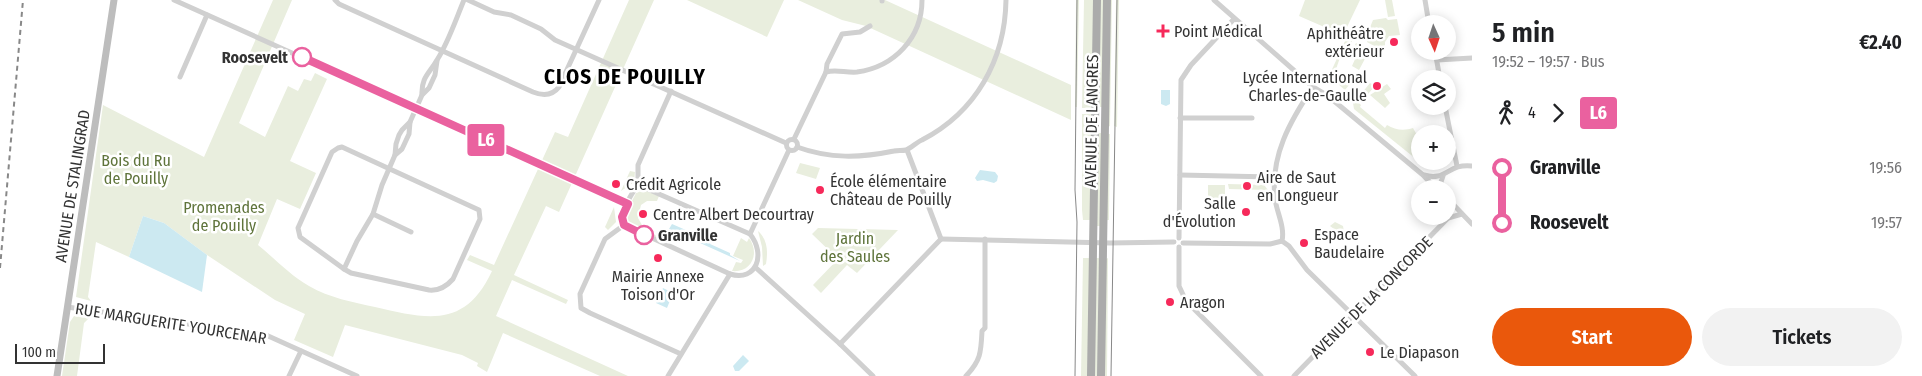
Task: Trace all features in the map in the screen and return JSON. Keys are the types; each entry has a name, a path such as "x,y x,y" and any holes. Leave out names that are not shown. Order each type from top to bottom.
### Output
{"main road":[{"name":"AVENUE DE LANGRES","path":"1091,376 1097,0"},
{"name":"AVENUE DE LANGRES","path":"1101,376 1107,0"}],"street":[{"name":"AVENUE DE STALINGRAD","path":"57,376 114,0"},
{"path":"174,0 628,204"},
{"path":"335,0 339,4 533,92 544,95 555,91 559,87 599,0"},
{"path":"344,269 357,241 373,214 382,185 395,155 399,135 410,122 422,95 422,86 425,78 437,62 466,0 494,12 511,15 541,29 552,38 786,143"},
{"path":"826,72 831,70 845,72 867,70 878,67 898,54 916,30 920,20 922,0"},
{"path":"789,150 794,150 797,147 841,157 870,156 907,150 949,123 981,88 993,66 1005,29 1006,0"},
{"path":"1214,0 1313,87 1328,96 1428,180"},
{"path":"1425,0 1428,15"},
{"path":"180,77 207,15"},
{"path":"1234,19 1184,74 1181,84 1180,286 1186,301 1261,376"},
{"path":"786,143 790,139 794,139 842,34 860,32 870,26"},
{"path":"1456,59 1472,58"},
{"path":"1437,60 1439,70"},
{"path":"1282,241 1283,232 1275,201 1274,177 1285,134 1297,110 1313,87"},
{"path":"638,187 638,164 672,91"},
{"path":"1447,115 1457,166"},
{"path":"1180,118 1252,118"},
{"path":"794,139 797,147"},
{"path":"786,143 786,147 789,150"},
{"path":"338,148 346,148 390,168 479,210 480,219 453,279 446,286 432,290 352,272 335,264 300,237 298,231 332,152 338,148"},
{"path":"750,234 789,150"},
{"path":"907,150 941,238"},
{"path":"1423,175 1434,178 1443,176 1457,166 1472,166"},
{"path":"1180,175 1274,177"},
{"path":"1442,180 1443,176"},
{"path":"638,187 643,187 750,234 757,242 759,258 755,267 741,275 730,274 624,225 622,217 634,190 638,187"},
{"path":"1456,208 1472,224"},
{"path":"373,214 411,232"},
{"name":"AVENUE DE LA CONCORDE","path":"1456,216 1462,214"},
{"path":"624,225 605,239 580,294 581,308 681,354"},
{"name":"AVENUE DE LA CONCORDE","path":"1294,376 1441,225"},
{"path":"840,344 941,238 1270,244 1282,241 1289,246 1306,270 1415,376"},
{"path":"966,376 974,368 981,354 982,331 985,328 985,239"},
{"path":"755,267 873,376"},
{"path":"668,376 730,274"},
{"name":"RUE MARGUERITE YOURCENAR","path":"67,307 266,335 357,376"},
{"path":"289,376 301,351"}],"green space":[{"name":"Promenades de Pouilly","path":"273,0 292,0 239,123 265,137 288,86 298,91 304,79 311,81 315,73 327,79 290,161 316,173 300,209 277,199 258,245 296,277 325,294 411,315 428,316 443,315 457,311 470,303 481,290 492,271 467,260 470,255 494,265 555,132 568,137 629,0 654,0 559,212 546,206 514,275 568,300 566,304 512,280 496,316 628,376 600,376 503,333 487,372 477,366 478,363 462,355 345,325 333,357 294,340 305,314 275,300 207,255 164,223 143,216 129,257 96,242 88,297 91,301 76,297 103,105 204,157"},
{"path":"687,0 784,0 767,37"},
{"path":"798,0 885,0 1071,85 1071,120 866,26 842,20"},
{"path":"1076,0 1079,0 1077,107 1075,107"},
{"path":"1084,0 1094,0 1093,108 1082,108"},
{"path":"1100,0 1104,0 1102,107 1098,107"},
{"path":"1109,0 1112,0 1110,126 1108,127"},
{"path":"1116,0 1119,0 1117,127 1114,126"},
{"path":"1305,0 1360,0 1347,27 1342,25 1338,33 1299,16"},
{"path":"1385,0 1392,0 1395,16 1388,17"},
{"path":"1386,18 1388,20 1397,19 1400,35 1389,36 1385,42 1385,47 1380,49 1367,42 1370,36 1367,35 1373,20"},
{"path":"1348,39 1352,41 1351,44 1347,43 1344,46 1335,72 1349,85 1345,90 1329,76 1345,41"},
{"path":"1356,43 1367,48 1367,55 1359,70 1352,66 1360,48 1355,45"},
{"path":"1370,83 1375,86 1361,102 1357,99"},
{"path":"1387,84 1391,89 1384,94 1390,103 1385,108 1370,95"},
{"path":"1356,100 1361,105 1360,107 1385,128 1387,125 1400,130 1411,129 1411,155 1354,109 1353,103"},
{"path":"1082,114 1092,114 1090,220 1083,220 1082,210"},
{"path":"1098,133 1102,133 1100,226 1097,226"},
{"path":"1107,134 1110,134 1109,220 1107,220"},
{"path":"800,163 820,168 816,179 796,173"},
{"path":"630,171 635,172 634,182 621,191"},
{"name":"Aire de Saut en Longueur","path":"1228,184 1264,185 1268,190 1229,189"},
{"path":"1208,185 1225,185 1225,207 1208,207"},
{"path":"644,190 659,196 657,201 647,201 641,205 638,218 642,225 652,229 650,233 662,238 661,241 627,224 626,216 630,204 636,193"},
{"path":"614,207 616,222 608,230 605,227"},
{"path":"1335,222 1343,226 1344,232 1342,235 1330,226"},
{"name":"Jardin des Saules","path":"818,228 898,230 857,273 847,265 821,293 813,285 838,259 812,234"},
{"path":"758,231 764,238 766,246 766,264 763,266 762,247"},
{"path":"741,238 747,242 749,238 754,250 754,256 745,269 732,271 736,262 741,263 743,260 733,256"},
{"path":"1083,258 1090,258 1088,376 1081,376"},
{"path":"1096,258 1099,258 1098,376 1094,376"},
{"path":"1108,258 1107,376 1104,376 1106,259"},
{"path":"74,316 89,318 84,323 77,376 62,376 70,322"}],"water":[{"path":"1161,90 1170,90 1170,104 1166,106 1161,104"},
{"path":"980,170 995,172 998,176 997,181 994,183 983,180 977,181 975,178"},
{"path":"143,216 164,223 207,255 202,292 129,257"},
{"path":"672,224 711,241 710,244 730,253 730,255 740,261 669,229"},
{"path":"663,288 673,293 667,308 656,303"},
{"path":"743,355 749,361 739,371 735,371 733,366"}],"tram line":[{"path":"1075,376 1077,0"},
{"path":"1111,376 1117,0"}],"railway":[{"path":"0,268 23,0"}],"bus line":[{"name":"L6","path":"302,57 628,204 622,217 624,225 644,235"}],"place":[{"name":"Point Médical","path":"1163,31"},
{"name":"Aphithéâtre extérieur","path":"1394,42"},
{"name":"Roosevelt","path":"302,57"},
{"name":"Lycée International Charles-de-Gaulle","path":"1377,86"},
{"name":"Crédit Agricole","path":"616,184"},
{"name":"Aire de Saut en Longueur","path":"1247,186"},
{"name":"École élémentaire Château de Pouilly","path":"820,190"},
{"name":"Salle d'Évolution","path":"1246,212"},
{"name":"Centre Albert Decourtray","path":"643,214"},
{"name":"Granville","path":"644,235"},
{"name":"Espace Baudelaire","path":"1304,243"},
{"name":"Mairie Annexe Toison d'Or","path":"658,258"},
{"name":"Aragon","path":"1170,302"},
{"name":"Le Diapason","path":"1370,352"}],"district":[{"name":"CLOS DE POUILLY","path":"625,77"}],"park label":[{"name":"Bois du Ru de Pouilly","path":"136,169"}]}
